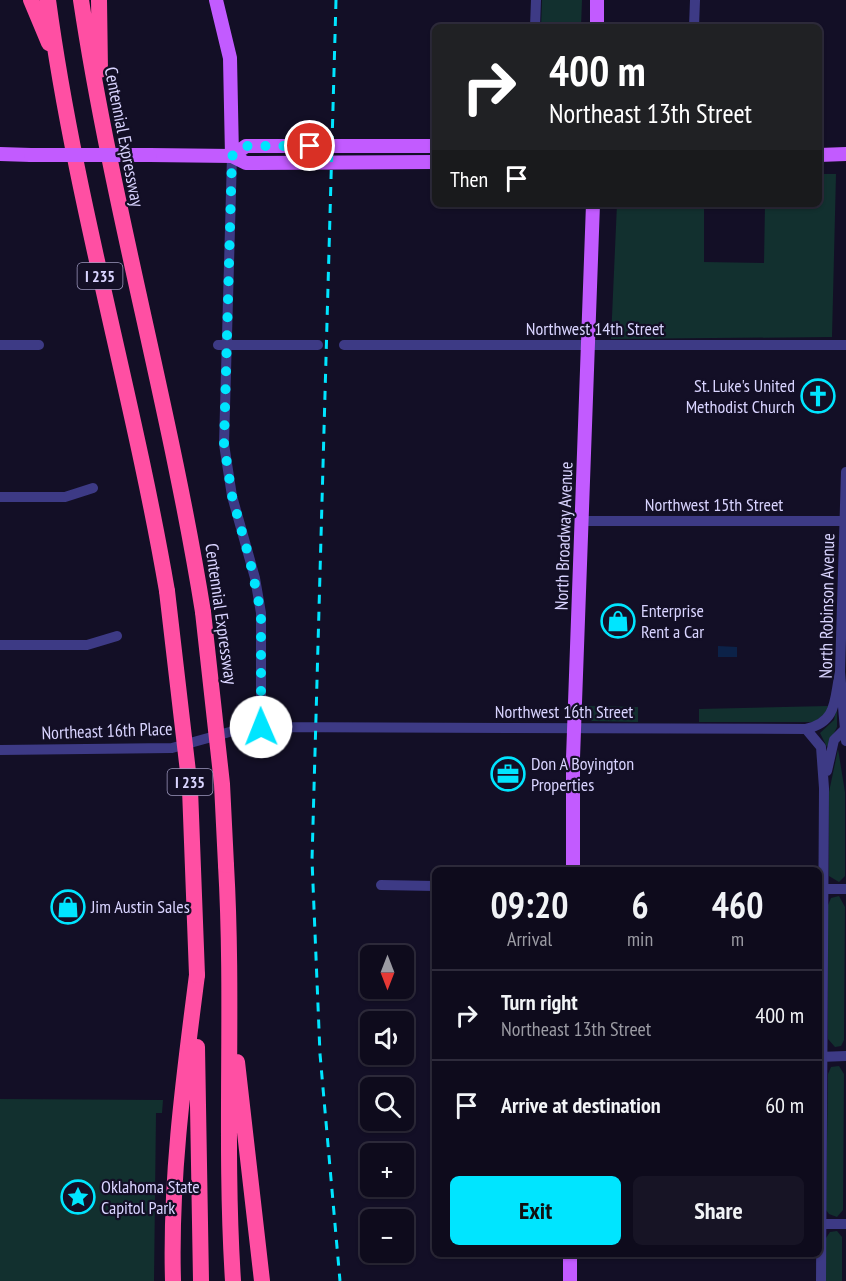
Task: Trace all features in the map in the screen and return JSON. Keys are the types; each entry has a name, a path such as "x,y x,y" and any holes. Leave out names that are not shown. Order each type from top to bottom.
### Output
{"highway":[{"path":"31,0 58,66"},
{"name":"I 235","path":"48,0 85,207 134,419 167,591 190,789 197,975 201,1281"},
{"name":"Centennial Expressway","path":"81,0 101,125 185,507 203,612 222,784 229,906 229,1215 233,1281"},
{"path":"99,0 101,125"},
{"path":"172,1281 173,1206 180,1104 197,975"},
{"path":"229,998 262,1281"}],"main road":[{"path":"216,0 230,58 232,156"},
{"path":"597,0 597,24"},
{"path":"232,156 246,146 432,146"},
{"path":"0,154 232,156 246,163 432,162"},
{"path":"822,155 846,154"},
{"name":"North Broadway Avenue","path":"574,867 575,729 593,207"},
{"path":"570,1257 570,1281"}],"street":[{"path":"535,24 536,0"},
{"path":"694,24 695,0"},
{"path":"232,156 222,345 225,461 261,613 261,727"},
{"path":"0,345 39,345"},
{"path":"222,345 318,345"},
{"name":"Northwest 14th Street","path":"344,345 846,345"},
{"name":"North Robinson Avenue","path":"846,472 840,672 846,741"},
{"path":"0,497 65,497 93,488"},
{"name":"Northwest 15th Street","path":"583,521 845,521"},
{"path":"0,645 87,645 117,636"},
{"path":"822,867 824,788 821,747 806,729 821,725 828,719 840,672"},
{"name":"Northeast 16th Place","path":"0,750 172,748 244,728 322,729"},
{"name":"Northwest 16th Street","path":"322,729 806,729"},
{"path":"824,788 833,744 845,729"},
{"path":"381,885 432,886"},
{"path":"822,889 846,889"},
{"path":"822,1057 846,1056"},
{"path":"822,1224 846,1224"},
{"path":"821,1257 821,1281"}],"green space":[{"path":"542,0 582,0 581,24 541,24"},
{"path":"822,174 836,174 832,337 611,339 617,207 704,207 704,262 764,263 765,207 822,207"},
{"path":"589,706 638,707 638,722 592,721 589,718"},
{"path":"828,706 827,712 814,722 699,722 699,709"},
{"path":"837,706 837,727 827,747 820,733 834,720"},
{"path":"838,749 845,792 845,876 839,882 829,876 829,792"},
{"path":"839,896 845,907 844,1040 841,1046 835,1047 828,1039 828,905 831,898"},
{"path":"839,1066 844,1074 843,1210 837,1217 826,1210 828,1074 831,1067"},
{"name":"Oklahoma State Capitol Park","path":"0,1099 163,1100 162,1113 156,1113 154,1281 0,1281"},
{"path":"837,1231 842,1237 842,1281 826,1281 826,1238 830,1232"}],"water":[{"path":"718,646 737,647 737,657 718,657"}],"railway":[{"path":"336,0 312,860 320,1054 340,1281"}],"place":[{"name":"St. Luke's United Methodist Church","path":"818,396"},
{"name":"Enterprise Rent a Car","path":"618,621"},
{"name":"Don A Boyington Properties","path":"508,774"},
{"name":"Jim Austin Sales","path":"68,907"},
{"name":"Oklahoma State Capitol Park","path":"78,1197"}],"route":[{"path":"261,727 261,613 250,561 232,496 224,444 232,156 246,146 310,146"}]}
